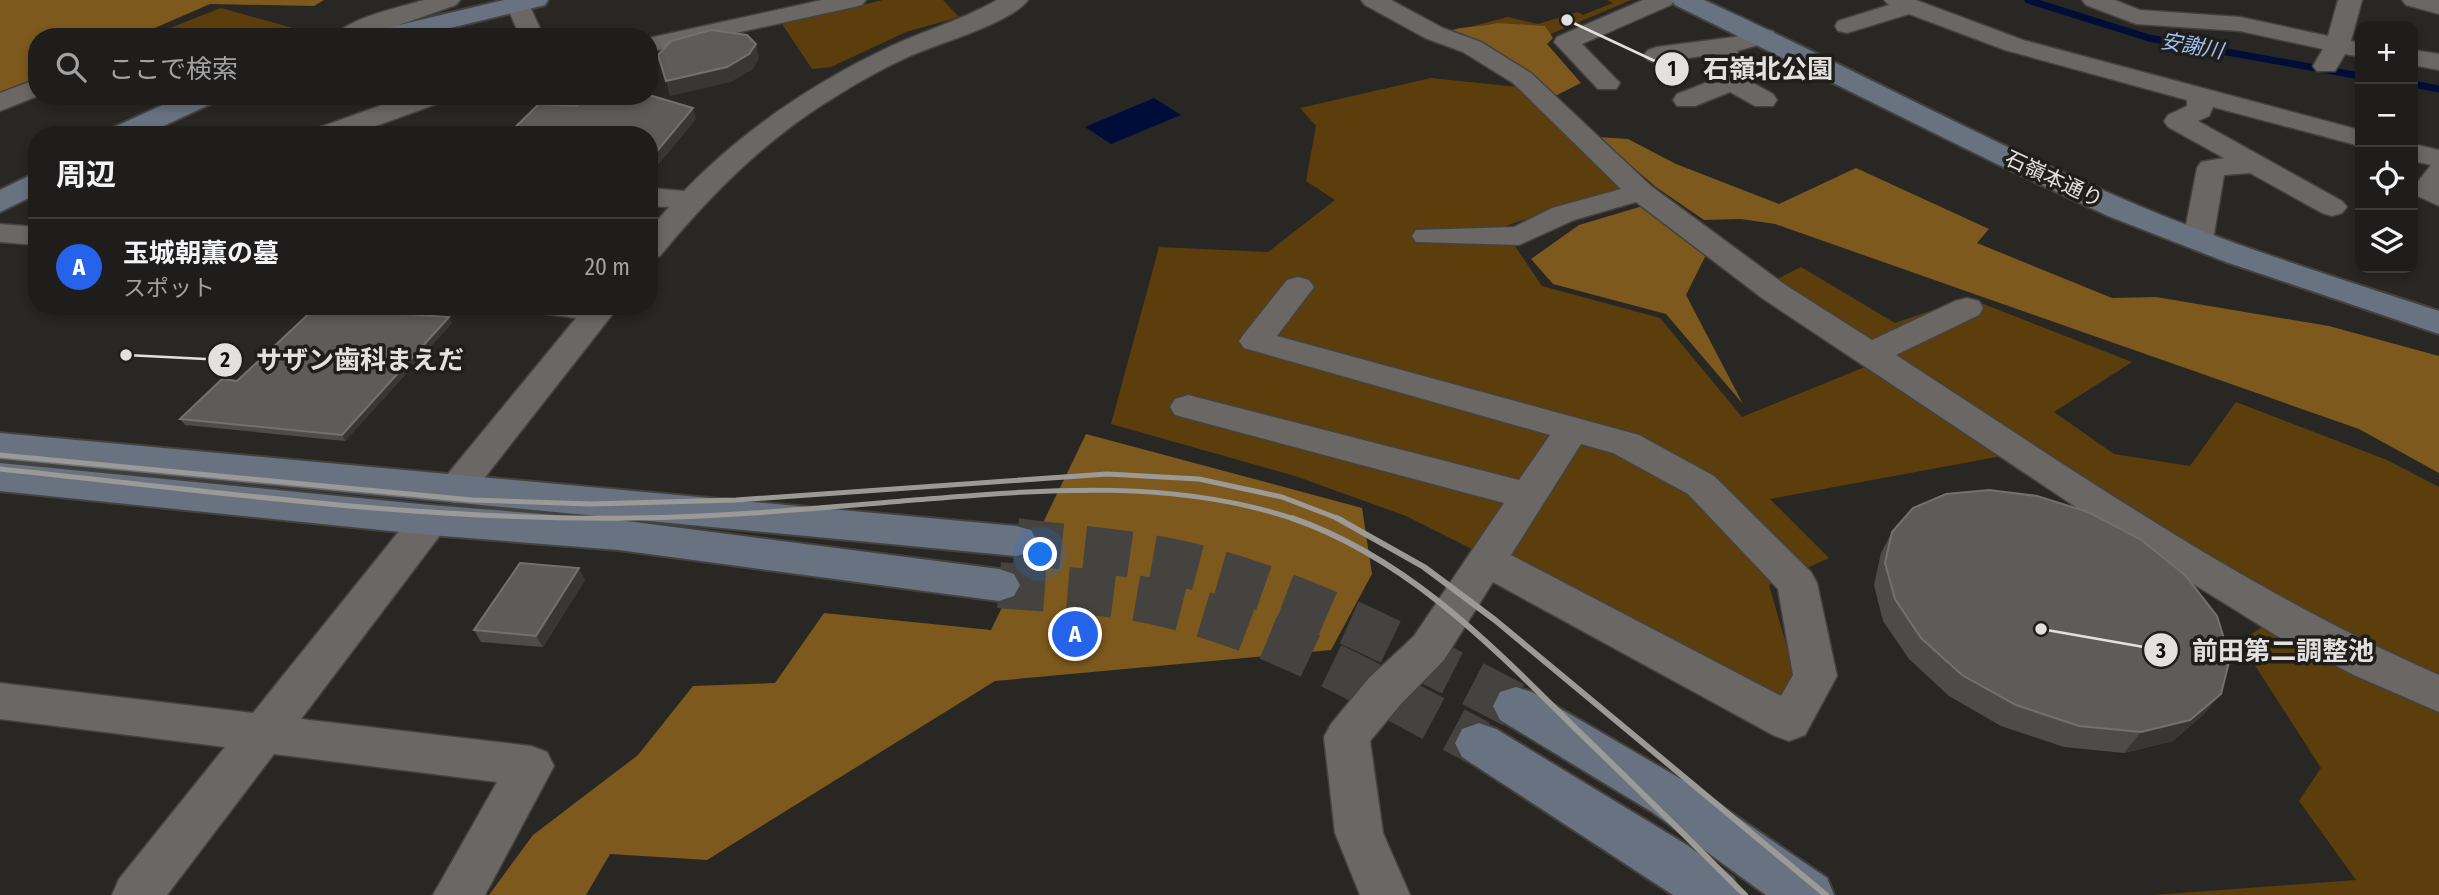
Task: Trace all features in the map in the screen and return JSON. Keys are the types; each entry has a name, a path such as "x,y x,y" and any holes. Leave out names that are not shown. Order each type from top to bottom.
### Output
{"street":[{"path":"365,28 448,0"},
{"path":"658,43 854,0"},
{"path":"658,238 689,200 766,131 818,95 981,8 1016,0"},
{"path":"1373,0 1434,33 1472,47 1522,78 1641,192 1773,291 2188,562 2292,624 2439,695"},
{"path":"1607,83 1566,42 1663,0"},
{"name":"石嶺本通り","path":"1684,0 1764,36 2050,177 2198,240 2439,323"},
{"path":"1847,26 1912,7 1958,0"},
{"path":"2094,0 2136,17 2240,24 2341,54 2350,0"},
{"path":"2217,0 2216,2 2240,24"},
{"path":"2414,0 2439,8"},
{"path":"417,28 527,2 531,28"},
{"path":"1912,7 2014,45 2355,137"},
{"path":"1657,55 1721,46 1764,36"},
{"path":"1686,100 1732,82 1737,69 1721,46"},
{"path":"2418,59 2439,62"},
{"path":"1732,82 1764,100"},
{"path":"0,103 28,91"},
{"path":"2200,97 2200,110 2178,121 2332,207"},
{"path":"140,126 185,105"},
{"path":"350,126 408,105"},
{"path":"2418,153 2439,159"},
{"path":"2198,240 2211,168 2255,164"},
{"path":"2439,172 2425,191 2439,197"},
{"path":"0,203 28,186"},
{"path":"1427,236 1519,236 1563,214 1641,192"},
{"path":"658,198 689,200"},
{"path":"0,233 28,235"},
{"path":"1298,287 1256,341 1626,444 1701,485 1797,583 1815,676 1789,722 1486,560"},
{"path":"1871,354 1967,309"},
{"path":"137,895 442,505 595,315"},
{"path":"1188,407 1528,496"},
{"path":"1385,895 1359,833 1347,737 1384,692 1429,648 1573,428"},
{"path":"0,446 442,505 619,535 999,585"},
{"path":"0,477 1016,541"},
{"path":"0,701 531,766 458,895"},
{"path":"1516,706 1669,797 1808,895"},
{"path":"1479,744 1593,813 1714,895"}],"shaded area":[{"path":"0,0 324,0 314,6 210,4 155,28 28,28 28,82 0,94"},
{"path":"883,0 943,0 959,17 906,32 831,67 812,69 782,24"},
{"path":"1607,0 1631,0 1539,39 1450,32 1508,17 1538,24 1578,12 1583,15 1613,3"},
{"path":"221,8 293,28 170,28"},
{"path":"1497,23 1545,26 1553,38 1547,44 1581,83 1555,96 1446,32"},
{"path":"1431,78 1518,87 1623,188 1502,227 1542,286 1660,318 1742,417 1892,356 1771,282 1801,267 1895,323 1968,298 2132,362 2054,412 2114,454 2190,466 2236,402 2387,460 2439,487 2439,895 2153,895 2356,880 2299,801 2321,768 2240,642 2272,620 2007,455 1770,499 1829,558 1769,585 1798,685 1772,699 1406,516 1295,476 1111,424 1159,247 1268,252 1335,200 1306,181 1316,126 1300,108"},
{"path":"1598,137 1628,139 1676,164 1779,204 1856,168 1989,229 1977,243 2112,298 2156,297 2329,326 2439,356 2439,473 2359,429 1775,224 1741,219 1704,220 1656,187"},
{"path":"1646,205 1706,255 1686,295 1743,404 1666,314 1553,284 1531,259 1579,225"},
{"path":"1086,434 1362,508 1372,574 1331,650 995,681 707,860 610,854 586,895 489,895 533,835 638,755 693,686 775,683 824,613 991,630"}],"water":[{"path":"1154,98 1181,115 1111,144 1085,127"}],"building":[{"path":"711,30 747,35 756,44 749,54 727,67 666,81 658,55 671,41"},
{"path":"658,98 693,108 658,150 658,126 516,126 538,105 658,105"},
{"path":"308,315 449,317 342,435 180,419 222,379 237,381"},
{"path":"1989,490 2037,496 2088,512 2140,539 2185,575 2217,616 2230,658 2221,694 2190,720 2141,732 2079,726 2016,705 1962,675 1921,638 1895,599 1885,563 1892,532 1913,508 1946,494"},
{"path":"520,563 579,568 536,636 474,630"}],"waterway":[{"name":"安謝川","path":"2028,0 2149,38 2355,75"},
{"name":"安謝川","path":"2418,85 2439,89"}],"tunnel":[{"path":"1016,541 1150,558 1237,579 1279,593 1359,627 1516,706"},
{"path":"999,585 1130,597 1173,606 1253,631 1330,665 1479,743"}],"railway":[{"path":"0,455 472,500 591,504 736,500 1107,474 1199,479 1282,497 1337,518"},
{"path":"0,469 316,503 474,515 554,518 706,516 1020,492 1114,490 1206,498 1297,520"},
{"path":"1292,518 1297,520"},
{"path":"1337,518 1342,520"},
{"path":"1337,518 1424,567 1495,620 1826,895"},
{"path":"1297,520 1334,535 1373,556 1445,606 1511,665 1745,895"}],"place":[{"name":"石嶺北公園","path":"1567,20"},
{"name":"サザン歯科まえだ","path":"126,355"},
{"name":"前田第二調整池","path":"2041,629"},
{"name":"玉城朝薫の墓","path":"1075,634"}]}
